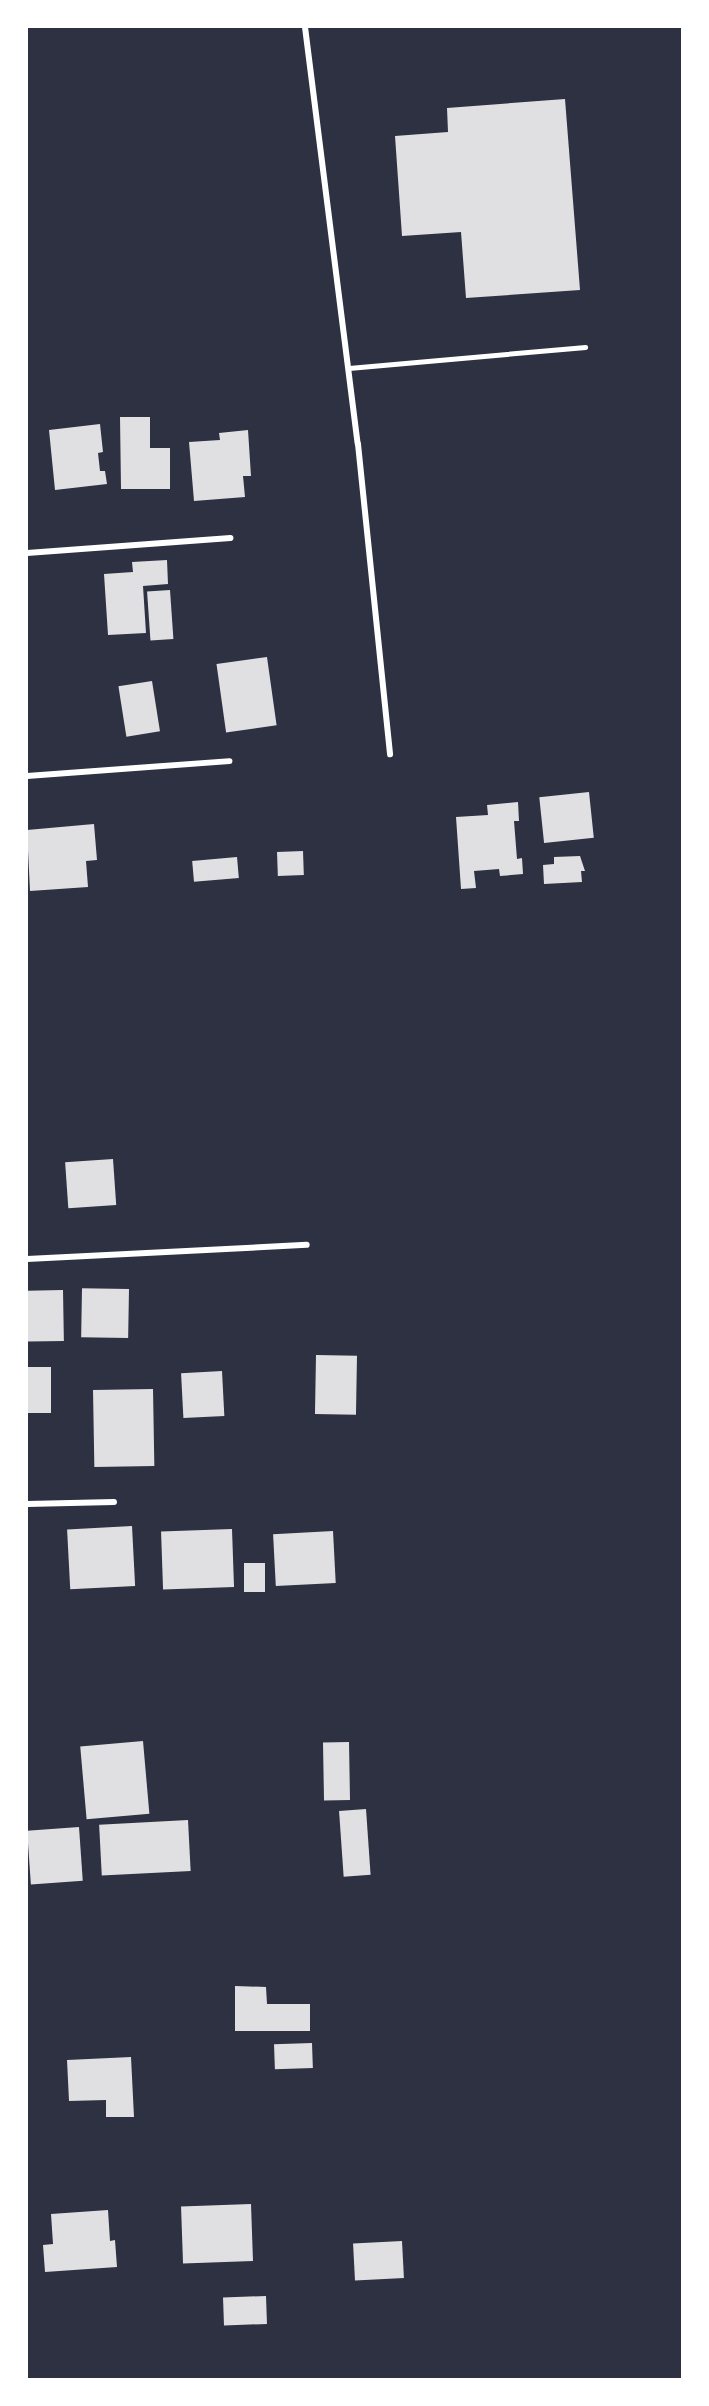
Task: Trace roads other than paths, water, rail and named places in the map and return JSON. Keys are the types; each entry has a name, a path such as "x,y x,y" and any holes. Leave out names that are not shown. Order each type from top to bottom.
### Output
{"street":[{"path":"305,27 349,368 390,753"},
{"path":"27,554 230,538"},
{"path":"27,776 229,761"},
{"path":"27,1259 307,1245"},
{"path":"27,1504 114,1502"}],"lane":[{"path":"349,368 585,347"}]}
